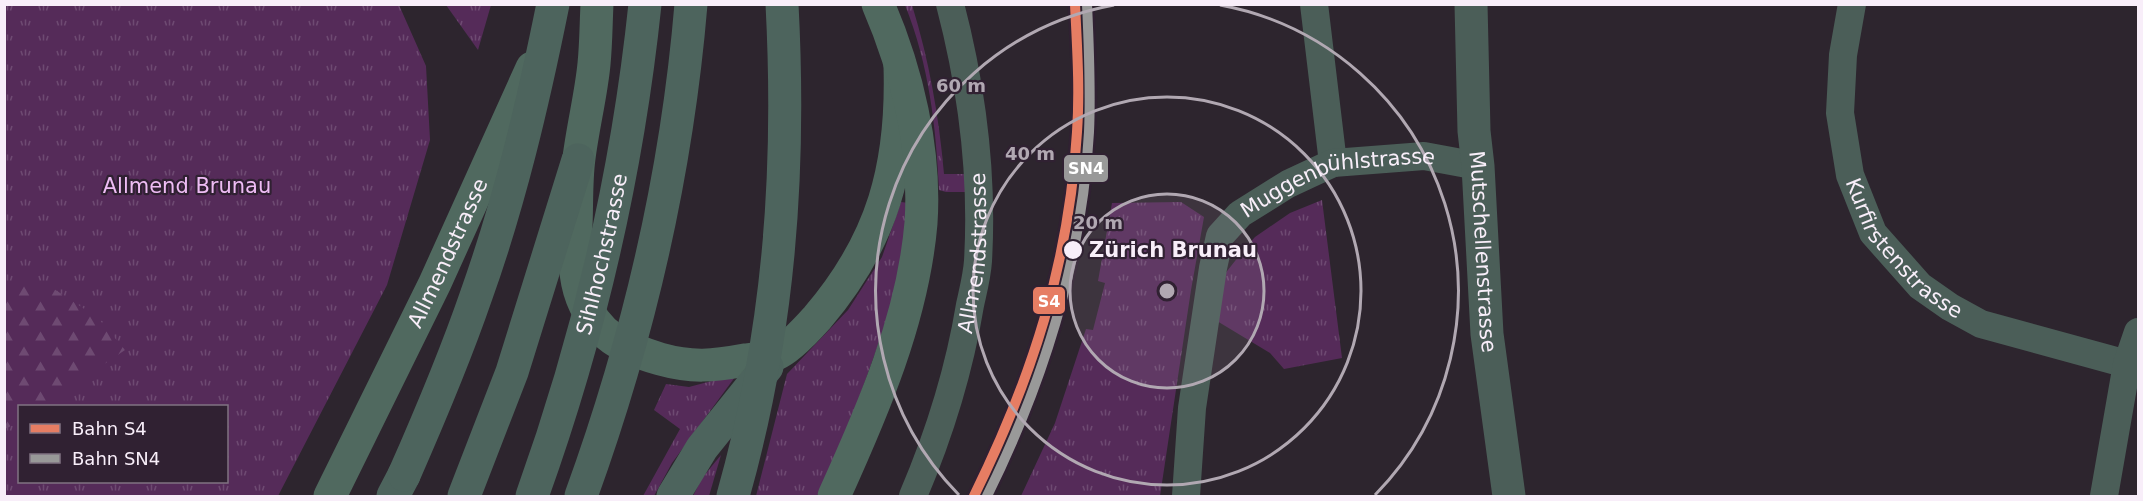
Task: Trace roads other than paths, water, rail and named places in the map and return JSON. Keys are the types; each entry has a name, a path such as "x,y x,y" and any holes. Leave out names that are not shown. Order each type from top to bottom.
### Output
{"highway":[{"path":"399,486 456,351 494,242 529,116 554,4"},
{"name":"Sihlhochstrasse","path":"532,496 565,399 607,243 628,138 645,4"},
{"path":"581,496 622,374 645,283 678,119 691,4"},
{"path":"733,496 760,387 778,269 785,67 782,4"},
{"path":"464,496 512,372 579,160"},
{"path":"674,496 702,448 778,354"}],"main road":[{"name":"Allmendstrasse","path":"330,496 435,282 533,64 554,4"},
{"path":"597,4 594,64 579,160 574,261 582,297 599,328 631,350 690,366 711,366 778,354 807,329 848,278 868,245 879,219 889,181 899,128 900,66"},
{"path":"834,496 873,407 887,367 908,298 921,223 921,173 914,123 900,66 878,4"}],"street":[{"name":"Allmendstrasse","path":"913,496 945,413 964,343 978,262 979,165 962,49 950,4"},
{"path":"1314,4 1334,164"},
{"name":"Mutschellenstrasse","path":"1471,4 1474,131 1487,334 1509,496"},
{"name":"Kurfirstenstrasse","path":"1852,4 1843,55 1840,113 1850,175 1873,233 1920,286 1950,307 1981,324 2127,364"},
{"name":"Muggenbühlstrasse","path":"1186,496 1192,408 1220,236 1240,214 1288,184 1334,164 1424,156 1478,166"},
{"path":"2104,496 2127,364 2139,332"}],"rail line":[{"name":"S4","path":"974,496 995,452 1030,364 1056,274 1066,228 1073,181 1078,116 1075,4"},
{"name":"SN4","path":"987,496 1026,409 1057,319 1069,274 1085,180 1089,132 1087,4"}],"place":[{"name":"Zürich Brunau","path":"1073,250"}],"park label":[{"name":"Allmend Brunau","path":"187,186"}]}
